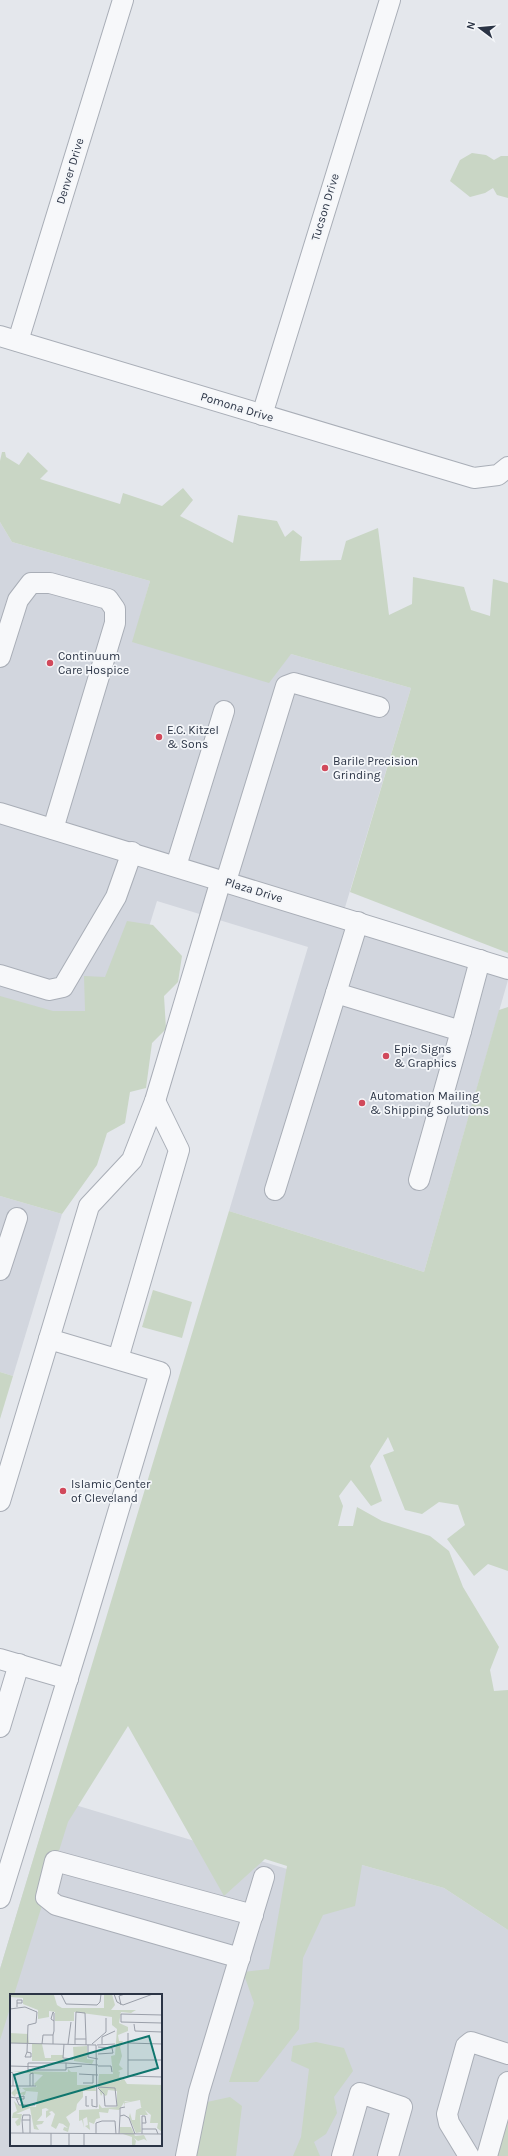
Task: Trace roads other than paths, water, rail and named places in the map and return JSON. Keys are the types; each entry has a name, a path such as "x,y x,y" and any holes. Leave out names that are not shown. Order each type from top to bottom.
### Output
{"street":[{"name":"Denver Drive","path":"9,339 123,0"},
{"name":"Tucson Drive","path":"262,415 390,0"},
{"name":"Pomona Drive","path":"9,339 474,478 498,475 508,467"},
{"path":"0,657 18,600 31,584 50,583 108,599 115,609 115,623 53,829"},
{"path":"0,1501 89,1206 132,1160 155,1101 286,686 294,683 379,707"},
{"path":"176,866 224,711"},
{"name":"Plaza Drive","path":"0,813 132,852 508,969"},
{"path":"0,975 49,990 63,987 116,897 132,852"},
{"path":"274,1190 358,922"},
{"path":"418,1180 480,960"},
{"path":"336,994 461,1031"},
{"path":"118,1359 180,1150 155,1101"},
{"path":"0,1270 16,1218"},
{"path":"0,1898 68,1679 160,1372 49,1339"},
{"path":"0,1728 5,1662 68,1679"},
{"path":"240,1958 56,1905 46,1897 55,1861 253,1915"},
{"path":"186,2156 199,2092 264,1877"},
{"path":"469,2156 449,2123 447,2114 466,2046 471,2042 508,2054"},
{"path":"487,2156 508,2082"},
{"path":"342,2156 360,2094 402,2106 388,2156"}],"place":[{"name":"Continuum Care Hospice","path":"50,663"},
{"name":"E.C. Kitzel & Sons","path":"159,737"},
{"name":"Barile Precision Grinding","path":"325,768"},
{"name":"Epic Signs & Graphics","path":"386,1056"},
{"name":"Automation Mailing & Shipping Solutions","path":"362,1103"},
{"name":"Islamic Center of Cleveland","path":"63,1491"}]}
